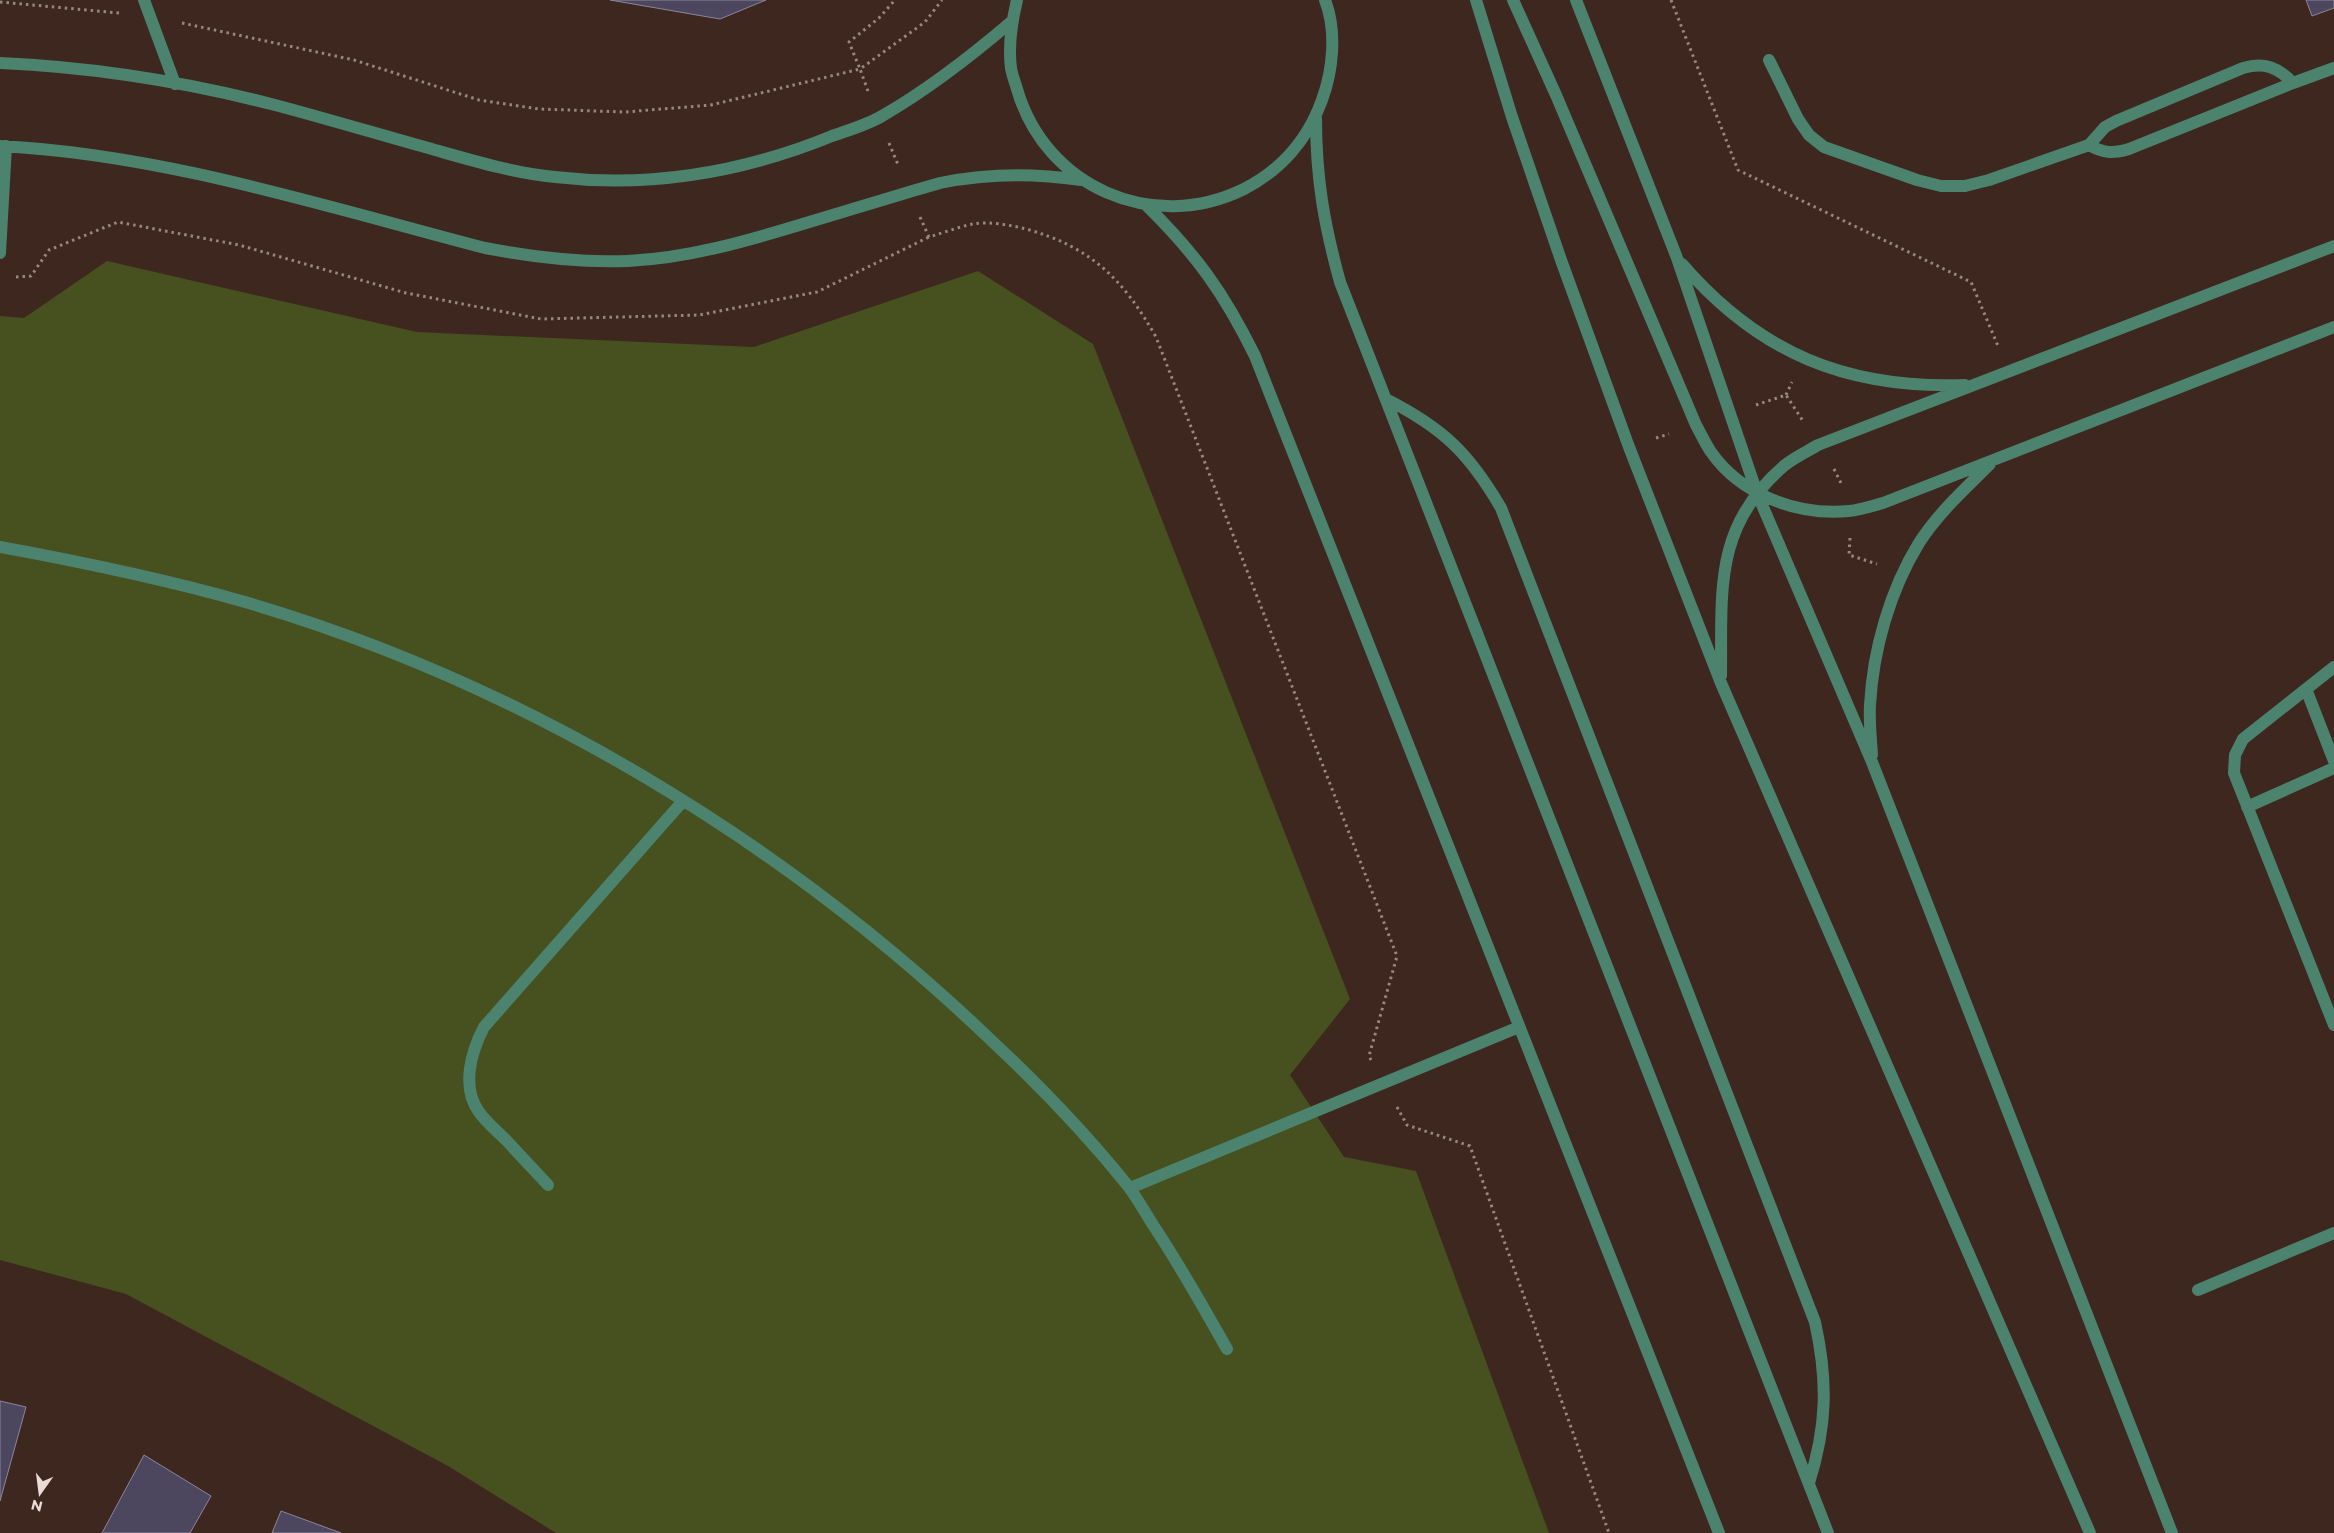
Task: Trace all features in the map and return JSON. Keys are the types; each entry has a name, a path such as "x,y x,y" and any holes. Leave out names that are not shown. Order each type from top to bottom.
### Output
{"street":[{"path":"144,0 175,84"},
{"path":"1017,0 1011,22 1011,68 1023,111 1048,150 1081,180 1112,196 1146,205 1187,206 1227,198 1263,179 1293,152 1316,118 1329,82 1332,44 1325,0"},
{"path":"1476,0 1512,117 1561,260 1626,438 1721,683 2090,1533"},
{"path":"1513,0 1556,95 1696,425 1712,453 1732,475 1757,492 1787,506 1819,512 1851,511 1883,503 2334,327"},
{"path":"1576,0 1677,258 1757,492 1872,762 2172,1533"},
{"path":"0,63 94,72 175,84 274,104 508,169 554,177 647,180 693,176 739,168 784,155 879,118 924,90 968,58 1011,22"},
{"path":"1769,60 1808,135 1824,147 1917,180 1941,186 1965,186 1989,180 2089,145 2096,135 2116,121 2256,64 2271,66 2283,72 2293,83"},
{"path":"2089,145 2102,152 2115,153 2129,149 2334,68"},
{"path":"1316,118 1316,160 1320,201 1340,282 1828,1533"},
{"path":"0,253 3,146 89,154 172,168 485,248 532,257 580,261 628,261 677,256 724,248 940,183 984,175 1046,175 1081,180"},
{"path":"1146,205 1173,232 1203,267 1225,298 1255,356 1719,1533"},
{"path":"1721,683 1722,592 1726,555 1739,520 1757,492 1786,464 1818,445 2334,246"},
{"path":"1677,258 1703,288 1733,315 1766,338 1802,358 1843,373 1886,383 1930,386 1975,385"},
{"path":"1386,399 1416,414 1442,432 1465,455 1485,481 1505,518 1816,1322 1824,1371 1824,1420 1819,1452 1809,1484"},
{"path":"1872,762 1870,705 1878,648 1894,594 1920,542 1956,497 1995,459"},
{"path":"0,547 116,569 247,603 374,646 498,699 617,761 732,831 841,909 944,995 1042,1088 1130,1188 1181,1268 1227,1349"},
{"path":"2334,667 2243,739 2235,755 2234,773 2334,1025"},
{"path":"2306,689 2334,760"},
{"path":"2247,808 2334,768"},
{"path":"548,1184 478,1111 472,1094 469,1075 471,1057 476,1042 484,1028 683,801"},
{"path":"1130,1188 1519,1027"},
{"path":"2198,1290 2334,1233"}],"path":[{"path":"895,0 879,18 849,42 929,237"},
{"path":"0,2 150,16 354,60 479,100 539,109 625,112 711,104 860,69 925,22 942,0"},
{"path":"1671,0 1738,170 1971,282 2008,372"},
{"path":"8,277 32,276 50,250 118,222 239,245 406,293 541,319 699,315 817,292 929,237 974,223 1013,226 1049,236 1083,252 1113,276 1138,304 1156,337 1397,956 1369,1056 1406,1125 1470,1146 1609,1533"}],"green space":[{"path":"107,261 417,332 754,347 978,271 1093,344 1350,999 1290,1075 1344,1157 1416,1171 1549,1533 556,1533 448,1466 126,1294 0,1260 0,316 24,318"}],"building":[{"path":"610,0 766,0 720,19"},
{"path":"2306,0 2334,0 2334,8 2312,16"},
{"path":"0,1401 26,1407 0,1501"},
{"path":"144,1455 211,1496 190,1533 102,1533"},
{"path":"281,1511 341,1533 272,1533"}]}
